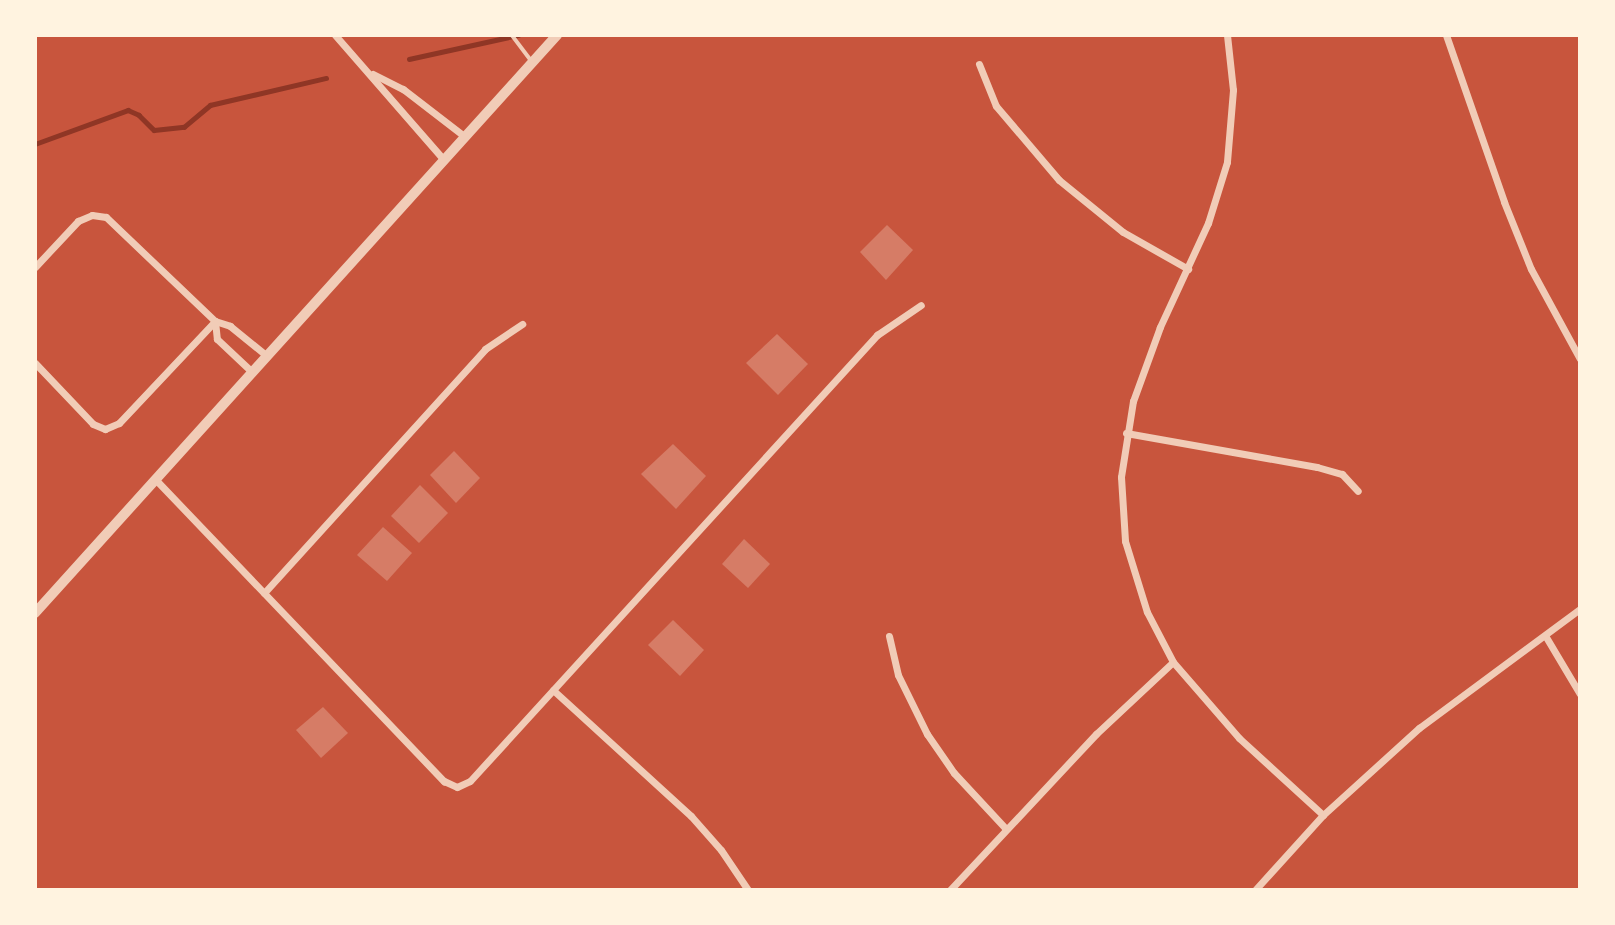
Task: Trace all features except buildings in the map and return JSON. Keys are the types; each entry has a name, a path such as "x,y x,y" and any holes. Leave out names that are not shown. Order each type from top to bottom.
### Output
{"street":[{"path":"335,35 372,74 392,102 443,159"},
{"path":"35,613 557,35"},
{"path":"1227,35 1233,90 1227,162 1208,223 1145,365 1126,433 1121,477 1125,541 1147,612 1173,662 1239,738 1323,815"},
{"path":"1446,35 1504,202 1531,269 1580,359"},
{"path":"979,64 996,106 1059,180 1123,232 1188,269"},
{"path":"372,74 403,89 464,136"},
{"path":"35,267 78,221 92,215 106,217 215,321 230,326 267,356"},
{"path":"156,480 444,781 457,786 470,781 877,335 922,305"},
{"path":"35,363 93,424 105,429 119,422 215,321"},
{"path":"215,321 217,340 252,372"},
{"path":"264,593 485,349 522,324"},
{"path":"1126,433 1317,467 1342,474 1358,491"},
{"path":"1255,890 1323,815 1419,728 1546,637 1580,609"},
{"path":"889,636 898,675 927,734 954,773 1006,829"},
{"path":"1546,637 1580,694"},
{"path":"950,890 1096,734 1173,662"},
{"path":"553,690 691,816 721,850 748,890"}],"lane":[{"path":"512,35 532,62"}],"waterway":[{"path":"409,59 518,35"},
{"path":"35,144 128,110 139,115 154,130 184,127 210,105 326,78"}]}
